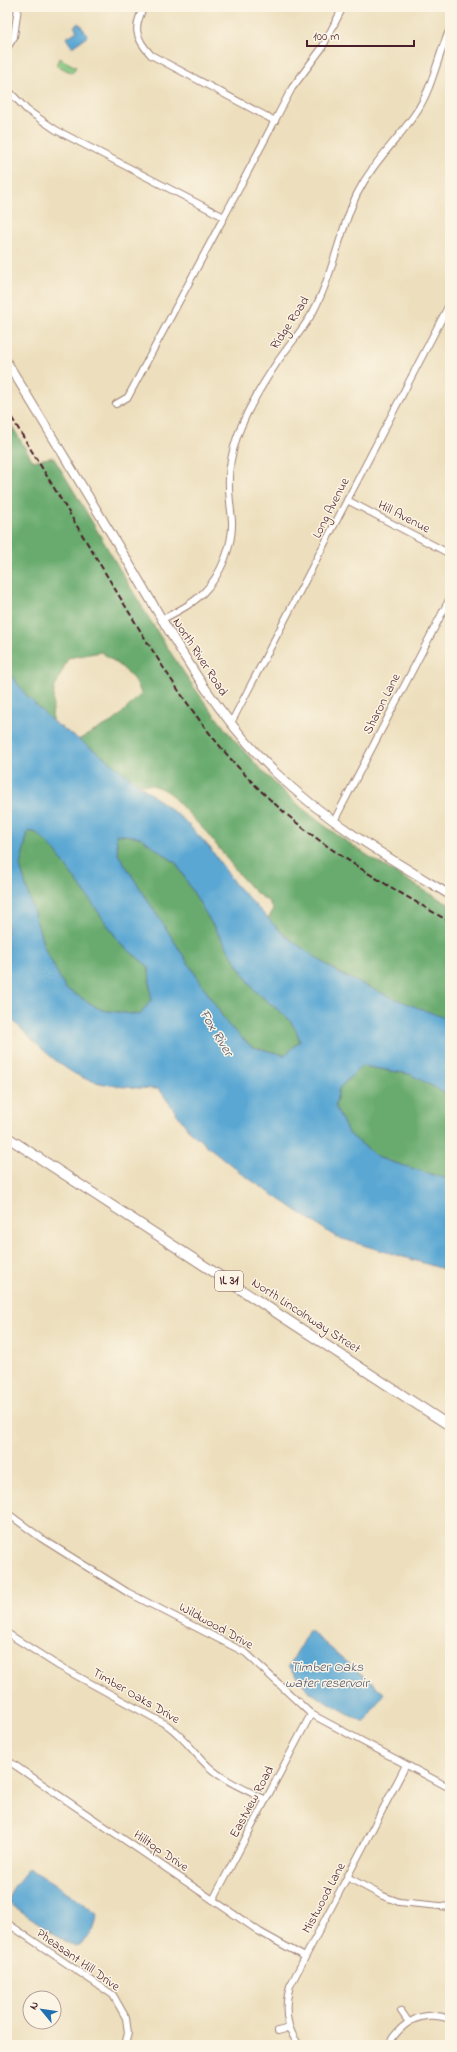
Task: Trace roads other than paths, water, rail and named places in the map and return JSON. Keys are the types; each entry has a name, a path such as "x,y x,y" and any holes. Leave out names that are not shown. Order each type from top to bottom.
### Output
{"main road":[{"name":"North River Road","path":"7,362 161,620 199,679 231,723 276,773 334,821 380,852 450,895"},
{"name":"North Lincolnway Street","path":"7,1137 450,1426"}],"street":[{"path":"7,48 14,37 18,7"},
{"path":"144,7 139,16 136,30 143,46 151,54 275,121"},
{"path":"116,404 128,397 292,88 322,48 343,7"},
{"name":"Ridge Road","path":"161,620 195,600 205,592 222,564 232,532 228,486 233,451 238,435 276,364 294,341 317,304 323,291 342,228 358,191 373,167 415,114 422,102 430,86 450,29"},
{"path":"7,89 27,110 56,130 224,217"},
{"name":"Long Avenue","path":"231,723 450,303"},
{"name":"Hill Avenue","path":"347,500 450,554"},
{"name":"Sharon Lane","path":"334,821 450,598"},
{"name":"Wildwood Drive","path":"7,1513 41,1538 127,1592 246,1653 311,1714 450,1788"},
{"name":"Timber Oaks Drive","path":"7,1633 57,1665 167,1725 178,1733 209,1767 219,1775 266,1800"},
{"name":"Eastview Road","path":"213,1900 311,1714"},
{"name":"Hilltop Drive","path":"7,1760 260,1932 305,1957"},
{"name":"Mistwood Lane","path":"299,2045 289,2028 286,2001 290,1986 406,1765"},
{"path":"347,1877 383,1896 399,1902 450,1907"},
{"name":"Pheasant Hill Drive","path":"7,1924 112,1995 126,2018 128,2033 125,2045"},
{"path":"401,2011 408,2021"},
{"path":"388,2045 394,2034 408,2021 415,2018 432,2015 450,2019"},
{"path":"278,2031 289,2028"}],"water":[{"path":"79,23 88,36 72,47 66,38 77,31 74,26"},
{"name":"Fox River","path":"7,670 27,696 52,721 104,757 184,820 210,848 235,884 284,935 338,973 393,998 450,1020 450,1096 410,1074 362,1066 339,1088 335,1106 348,1133 379,1158 450,1180 450,1271 336,1237 245,1176 190,1132 159,1089 131,1088 86,1079 65,1068 55,1060 7,1015","holes":["28,831 37,833 56,852 121,944 149,967 151,1000 140,1015 101,1010 65,988 44,947 20,866","116,834 140,837 176,863 212,924 254,990 289,1019 296,1030 300,1041 285,1055 252,1047 228,1025 118,854"]},
{"name":"Timber Oaks water reservoir","path":"309,1630 384,1693 364,1722 309,1692 289,1666"},
{"path":"29,1868 70,1894 98,1915 93,1930 82,1945 76,1947 68,1943 9,1903 8,1899 13,1888"}],"railway":[{"path":"7,410 170,678 208,731 229,757 275,804 316,838 359,868 450,922"}]}
